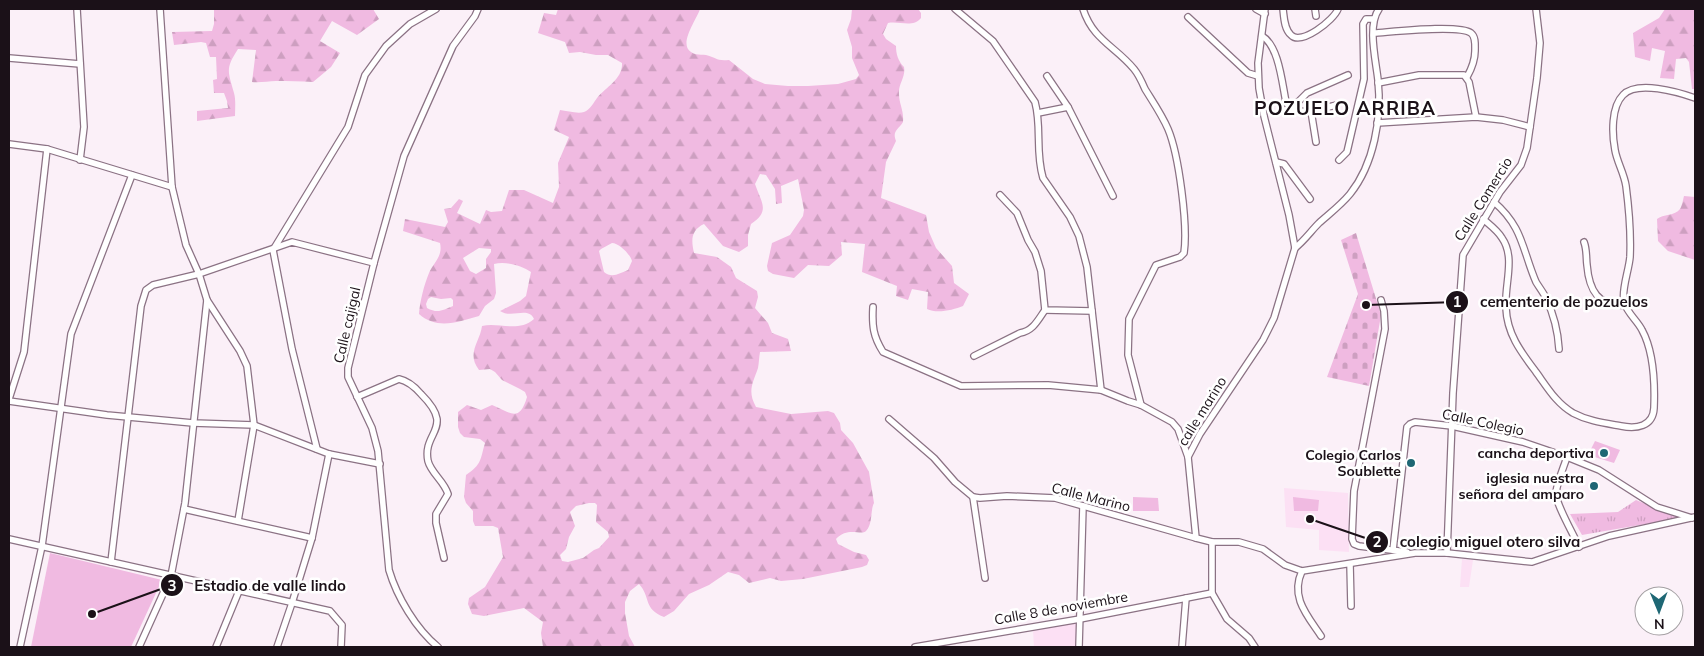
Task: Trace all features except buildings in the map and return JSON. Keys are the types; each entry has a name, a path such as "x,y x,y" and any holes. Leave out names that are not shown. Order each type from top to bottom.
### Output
{"street":[{"path":"77,9 84,127 80,160"},
{"path":"160,9 172,187 186,245 199,274 207,300 240,351 247,366 254,425 238,521"},
{"path":"317,449 292,349 273,250 348,127 365,75 386,46 410,24 436,9"},
{"name":"Calle cajigal","path":"438,647 426,637 417,625 393,582 389,570 378,451 372,428 348,377 348,368 374,263 404,156 453,46 478,9"},
{"path":"955,9 993,42 1035,102 1038,113 1038,157 1041,171 1046,182 1070,217 1079,236 1087,267 1101,390"},
{"path":"1083,9 1090,26 1140,77 1168,130 1178,166 1183,213 1184,254 1180,258 1156,265 1129,319 1128,355 1142,405"},
{"path":"1256,9 1265,11"},
{"path":"1283,9 1287,29 1292,36 1303,38 1334,17 1338,9"},
{"path":"1315,9 1316,16"},
{"path":"1295,248 1354,189 1370,157 1377,123 1378,83 1374,19 1379,9"},
{"name":"Calle Comercio","path":"1447,553 1452,426 1463,255 1494,202 1521,165 1527,148 1538,78 1540,43 1536,9"},
{"name":"calle marino","path":"1196,538 1188,457 1200,434 1263,340 1274,318 1295,248 1289,214 1264,116 1258,76 1265,11"},
{"path":"1188,16 1248,73 1258,76"},
{"path":"1339,160 1347,152 1363,86 1365,72 1362,24 1366,19 1374,19"},
{"path":"1374,34 1455,29 1469,32 1473,34 1475,39 1475,56 1472,68 1466,77"},
{"path":"1262,36 1273,49 1286,102 1292,109 1311,111 1336,105"},
{"path":"9,58 80,64"},
{"path":"1378,83 1427,75 1461,74 1469,82 1476,117"},
{"path":"1292,109 1307,93 1348,75"},
{"path":"1047,76 1068,107 1113,196"},
{"path":"1484,219 1500,235 1507,246 1509,261 1505,300 1506,315 1514,340 1528,363 1557,401 1572,413 1587,420 1637,428 1645,425 1653,417 1652,372 1646,339 1640,326 1625,305 1623,296 1629,268 1630,241 1626,185 1614,145 1614,116 1617,105 1625,93 1631,89 1641,88 1673,92 1695,98"},
{"path":"1038,113 1068,107"},
{"path":"1311,111 1316,142"},
{"path":"1377,123 1476,117 1502,120 1530,127"},
{"path":"9,144 47,149 172,187"},
{"path":"47,149 24,352 9,400 61,409 128,417 193,423 254,425 328,454 380,464"},
{"path":"1276,162 1284,164 1310,199"},
{"path":"20,647 42,546 71,334 132,175"},
{"path":"974,356 1020,333 1026,332 1032,328 1045,310 1041,271 1035,252 1017,213 1000,195"},
{"path":"1494,202 1505,211 1517,228 1536,282 1545,295 1554,317 1559,350"},
{"path":"111,562 141,306 146,290 153,285 199,274 292,242 374,263"},
{"path":"1584,242 1589,280 1596,294 1607,304 1625,305"},
{"path":"139,647 171,576 184,510 207,300"},
{"path":"1381,300 1385,329 1354,491 1352,542 1359,546 1414,553 1447,553 1532,562 1609,536 1694,518"},
{"path":"873,307 872,324 876,340 883,352 961,386 1048,385 1101,390 1128,402 1142,405 1176,425 1188,457"},
{"path":"1045,310 1092,310"},
{"path":"357,397 399,379 405,380 413,386 434,409 437,425 429,446 428,459 432,470 448,494 436,514 436,523 444,558"},
{"path":"889,419 934,458 955,482 973,497 985,578"},
{"name":"Calle Colegio","path":"1393,550 1408,427 1416,422 1452,426 1523,442 1599,470 1657,507 1694,518"},
{"path":"277,647 312,538 328,454"},
{"path":"1567,458 1555,493 1556,502 1570,526 1579,547"},
{"name":"Calle Marino","path":"973,497 1055,498 1196,538"},
{"path":"1079,647 1083,506"},
{"path":"184,510 312,538"},
{"path":"1196,538 1212,542 1239,542 1263,549 1285,566 1302,571 1414,553"},
{"path":"9,539 330,611 342,625 341,647"},
{"path":"1212,542 1212,593 1227,619 1249,638 1255,647"},
{"path":"1350,564 1351,606"},
{"path":"1302,571 1298,580 1297,590 1299,598 1305,612 1320,636"},
{"path":"216,647 239,591"},
{"name":"Calle 8 de noviembre","path":"915,647 1080,619 1212,593"},
{"path":"1182,647 1186,598"}],"shaded area":[{"path":"1284,488 1348,493 1349,552 1319,550 1319,530 1286,527"},
{"path":"1462,559 1473,560 1469,587 1460,587"},
{"path":"1078,623 1076,647 1034,647 1033,630"}],"green space":[{"path":"214,9 373,9 379,19 357,35 332,21 320,41 340,53 331,67 313,82 252,82 256,50 238,49 229,66 230,80 235,99 235,116 197,121 197,111 228,108 224,93 214,93 213,80 217,79 216,57 210,57 206,43 174,45 172,32 212,31"},
{"path":"558,9 700,9 687,38 686,43 691,52 719,60 729,60 753,79 765,84 808,86 838,84 856,79 859,75 852,58 852,47 847,30 852,9 918,9 921,13 921,18 918,21 914,23 888,23 883,34 886,39 896,46 896,52 904,67 904,74 899,90 903,122 895,133 896,141 886,162 881,198 926,215 929,232 936,248 952,266 954,283 969,294 963,306 940,311 927,309 928,292 912,289 908,300 896,296 897,286 862,272 865,244 841,242 842,255 829,266 808,265 794,278 773,274 768,271 767,266 772,243 790,235 803,216 804,210 798,179 781,186 782,203 776,204 775,189 766,175 760,174 755,184 762,201 763,210 761,215 751,224 748,246 739,252 723,246 704,224 694,232 692,244 694,253 717,257 731,267 736,278 757,291 758,297 755,308 768,323 772,333 788,339 791,351 760,352 758,368 751,392 756,407 791,414 828,411 834,413 840,423 841,430 853,443 869,472 874,503 868,528 864,532 845,533 836,539 838,544 854,552 866,555 869,560 867,565 862,567 803,579 781,581 770,578 749,583 739,575 728,572 709,585 689,594 674,611 664,617 653,610 639,584 630,591 625,602 629,636 635,647 543,647 541,633 543,622 524,608 484,616 472,614 468,604 469,598 485,587 503,557 498,528 493,526 475,526 473,511 466,503 464,497 466,475 478,465 485,443 480,439 464,437 460,433 458,412 467,405 481,410 492,405 513,414 521,411 527,397 525,392 502,380 490,369 479,370 475,364 474,353 482,326 515,326 528,323 534,319 528,313 510,314 500,311 526,296 531,272 513,264 494,264 496,293 494,299 485,306 479,316 448,323 433,322 419,314 424,288 429,273 439,255 440,243 403,231 405,219 445,227 448,222 444,209 451,208 459,199 463,201 457,213 480,224 486,210 491,212 502,211 509,190 524,190 553,203 559,187 558,163 569,137 554,130 560,110 579,113 588,110 617,78 622,69 622,63 608,55 580,52 569,53 565,42 538,33 544,13 556,15","holes":["612,243 624,249 632,261 628,270 613,275 604,272 599,251","479,248 491,249 486,259 486,268 476,274 470,271 463,258","431,297 451,298 453,306 440,311 434,311 427,308 428,299","595,503 597,505 596,522 608,532 609,537 599,548 583,558 568,562 562,561 560,555 566,549 569,537 575,526 570,512 576,506"]},
{"path":"1665,9 1695,9 1695,89 1692,89 1689,62 1686,58 1676,59 1674,79 1660,78 1665,51 1652,48 1650,61 1635,57 1633,33 1659,18"},
{"path":"1684,196 1695,197 1695,260 1668,251 1658,241 1657,219 1678,211"},
{"path":"1356,233 1381,315 1369,386 1327,377 1358,294 1341,240"},
{"name":"cancha deportiva","path":"1595,441 1620,450 1614,463 1588,455"},
{"path":"1133,497 1158,498 1159,511 1133,511"},
{"path":"1293,497 1319,500 1318,511 1294,511"},
{"path":"1636,500 1680,518 1582,535 1570,514 1618,512"},
{"path":"50,553 162,580 131,647 31,647"}],"place":[{"name":"cementerio de pozuelos","path":"1366,305"},
{"name":"cancha deportiva","path":"1604,453"},
{"name":"Colegio Carlos Soublette","path":"1411,463"},
{"name":"iglesia nuestra señora del amparo","path":"1594,486"},
{"name":"colegio miguel otero silva","path":"1310,519"},
{"name":"Estadio de valle lindo","path":"92,614"}],"district":[{"name":"POZUELO ARRIBA","path":"1345,108"}]}
